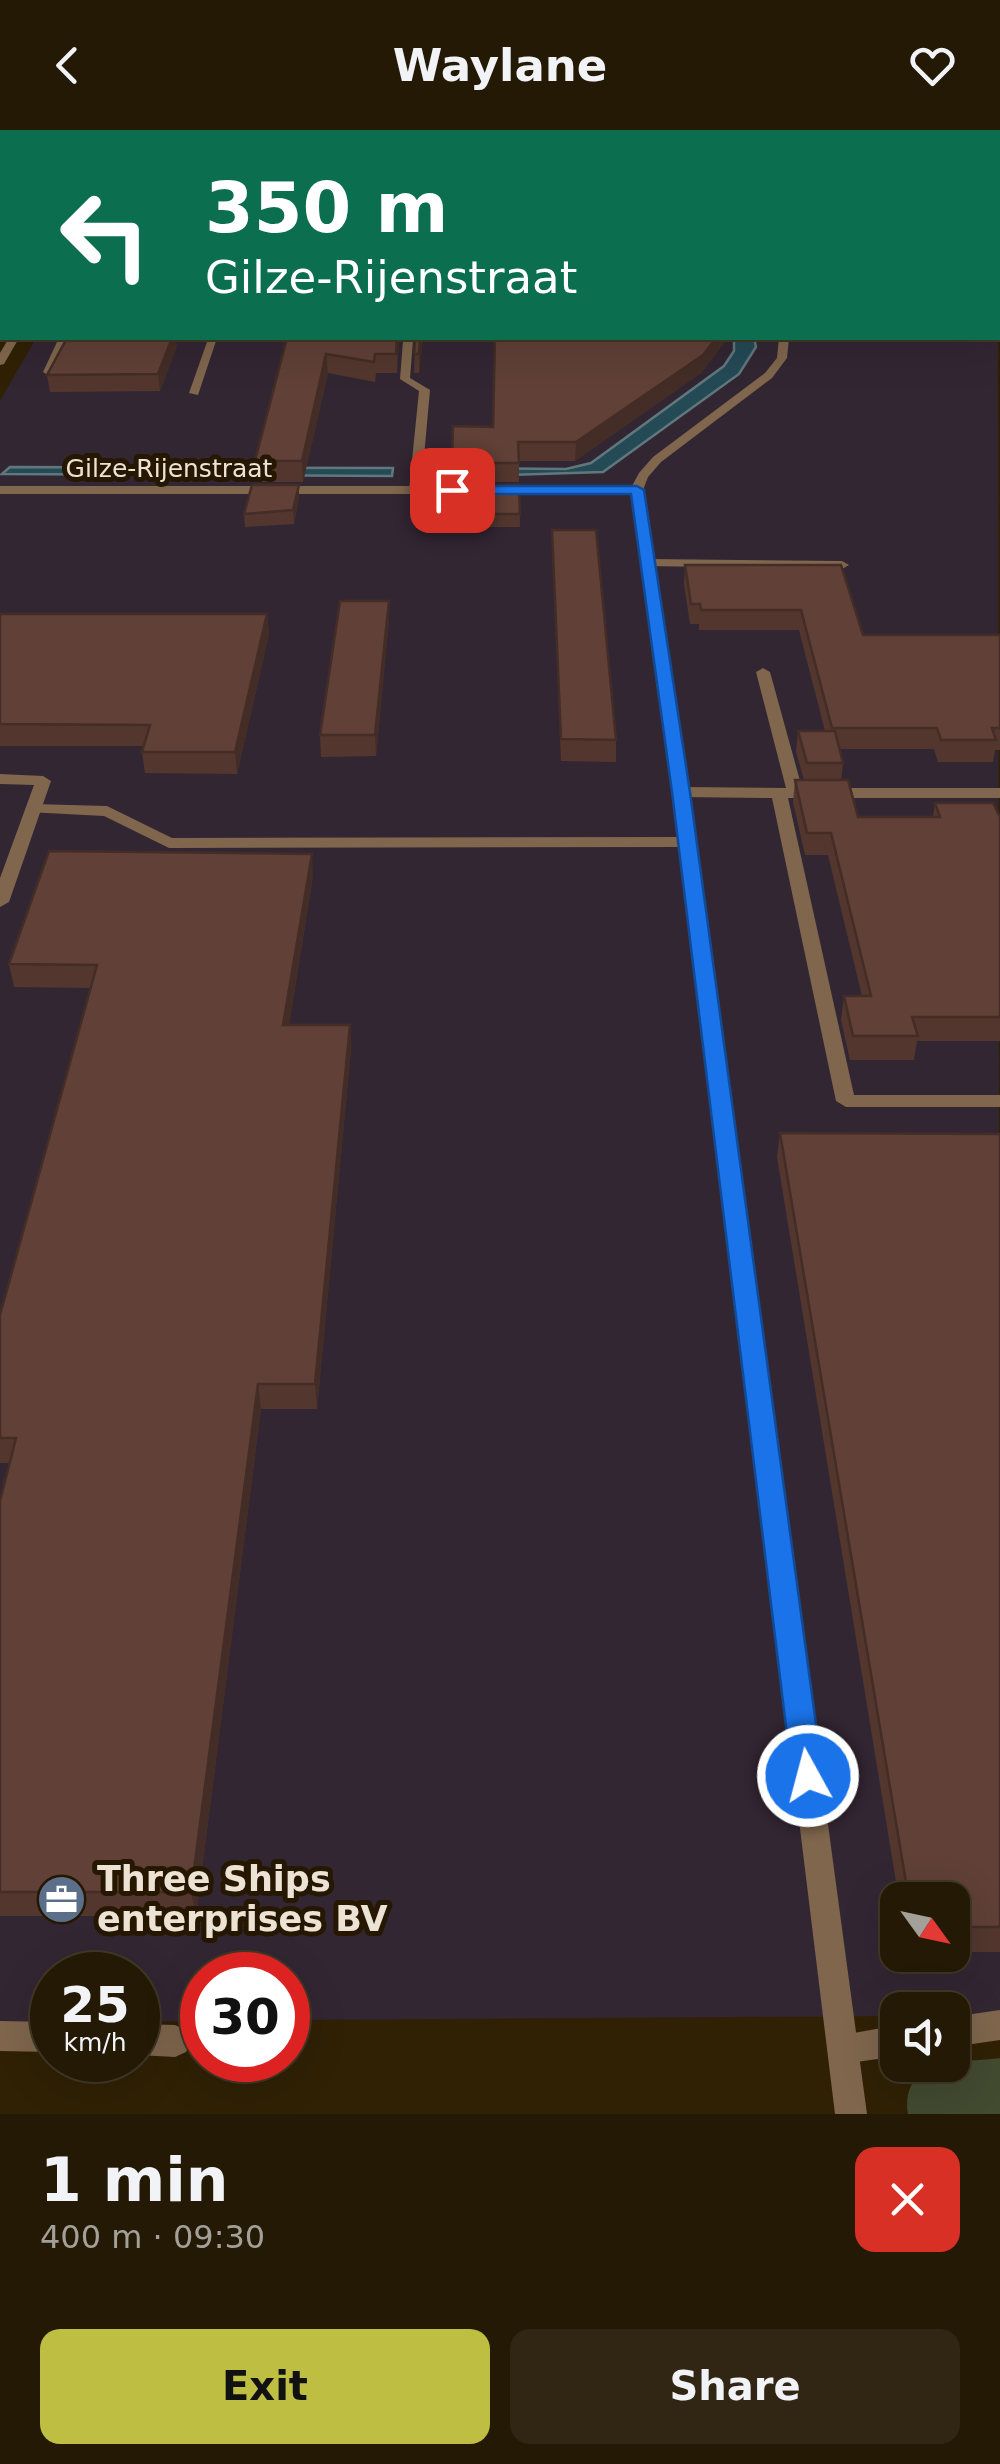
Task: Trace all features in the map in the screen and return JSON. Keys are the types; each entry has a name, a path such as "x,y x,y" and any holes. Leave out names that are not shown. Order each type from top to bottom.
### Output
{"street":[{"path":"0,362 13,340"},
{"path":"48,372 64,340"},
{"path":"194,393 213,340"},
{"path":"784,340 782,359 758,384 654,463 638,482 637,490 681,792 850,2114"},
{"path":"408,342 404,379 425,390 415,490"},
{"name":"Gilze-Rijenstraat","path":"0,490 637,490"},
{"path":"648,562 842,565"},
{"path":"763,672 846,1102 1000,1100"},
{"path":"0,779 44,781 0,902"},
{"path":"681,792 1000,793"},
{"path":"33,809 107,811 169,843 687,842"},
{"path":"970,2030 1000,2026"},
{"path":"0,2036 30,2037"},
{"path":"160,2041 175,2041"},
{"path":"843,2048 880,2043"}],"shaded area":[{"path":"35,340 998,340 1000,2015 970,2014 970,1992 880,1992 880,2016 310,2020 310,1952 180,1952 180,2021 160,2022 160,1952 30,1952 30,2022 0,2023 0,401"}],"green space":[{"path":"1000,2058 1000,2114 908,2114 913,2082 970,2082 970,2061"}],"water":[{"path":"734,340 754,340 756,347 739,374 603,472 442,477 444,468 566,469 591,463 724,366 734,351"},
{"path":"10,467 393,468 392,476 2,474"}],"building":[{"path":"66,340 171,340 158,374 47,375"},
{"path":"286,340 397,340 396,354 375,354 374,362 326,354 302,461 255,461"},
{"path":"415,340 420,340 419,354 414,354"},
{"path":"495,340 714,340 703,355 576,442 518,442 519,463 452,463 453,426 493,427"},
{"path":"252,485 299,485 293,510 244,514"},
{"path":"451,485 519,485 520,514 450,514"},
{"path":"552,530 596,530 616,740 561,739"},
{"path":"685,565 841,565 863,635 1000,635 1000,728 992,728 996,740 941,740 937,728 832,728 801,610 701,610 700,604 691,604"},
{"path":"340,601 389,601 375,735 320,735"},
{"path":"0,614 267,614 235,752 142,752 150,725 0,724"},
{"path":"798,731 835,731 843,763 807,763"},
{"path":"795,780 848,780 858,817 940,817 935,803 993,803 1000,817 1000,1017 912,1017 918,1036 853,1036 844,996 871,996 831,833 807,833"},
{"path":"49,851 312,854 283,1025 350,1025 315,1384 258,1384 191,1892 0,1892 0,1501 16,1438 0,1438 0,1315 97,965 9,964"},
{"path":"780,1133 1000,1134 1000,1927 970,1927 970,1882 906,1882"}],"place":[{"name":"Three Ships enterprises BV","path":"62,1899"}],"route":[{"path":"452,490 637,490 681,792 808,1776"}]}
